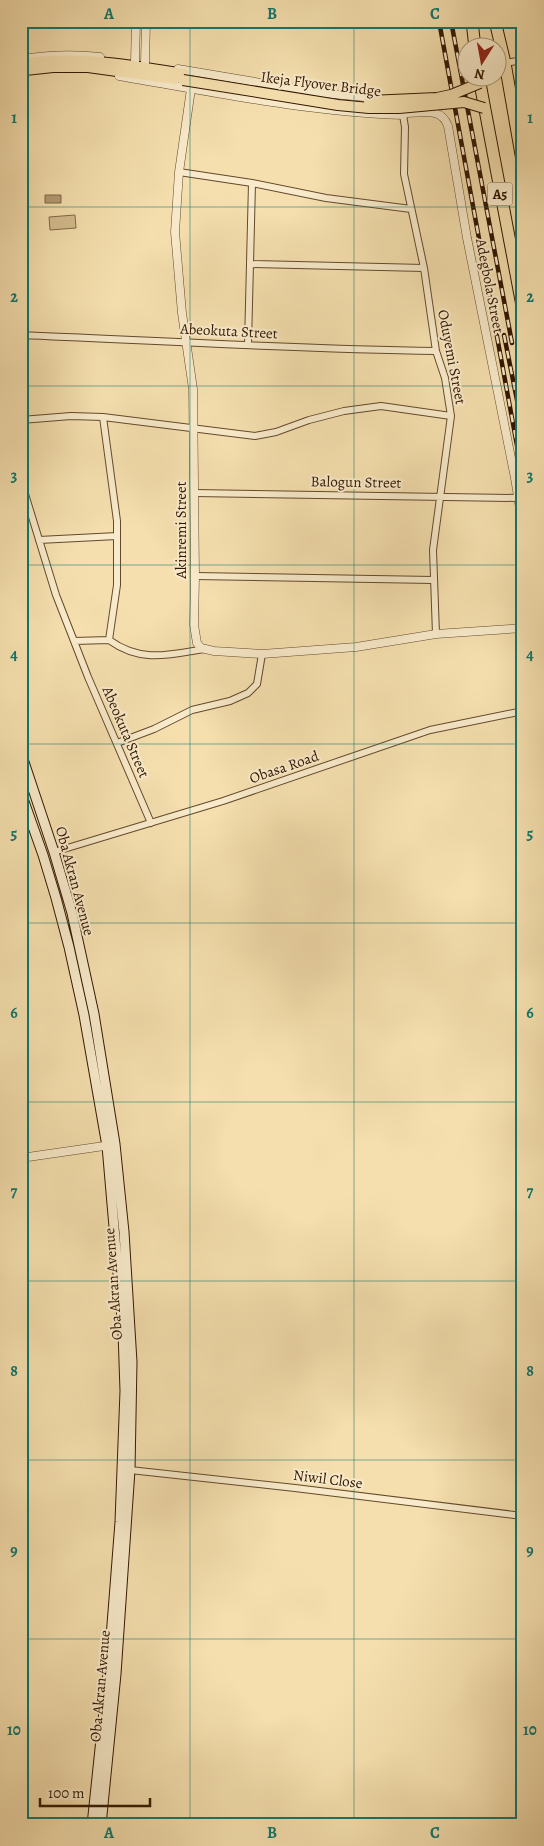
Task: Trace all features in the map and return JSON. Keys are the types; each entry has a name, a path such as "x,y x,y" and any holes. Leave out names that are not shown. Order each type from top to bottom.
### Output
{"highway":[{"path":"472,21 475,38"},
{"name":"A5","path":"495,21 499,38"},
{"name":"A5","path":"506,69 523,166"},
{"name":"A5","path":"480,88 523,311"}],"main road":[{"path":"24,65 88,67 184,77"},
{"name":"Ikeja Flyover Bridge","path":"184,77 368,101 437,98 451,96 465,88"},
{"name":"Ikeja Flyover Bridge","path":"184,77 338,105 399,108 464,102 484,108"},
{"name":"Oba Akran Avenue","path":"21,753 54,852 72,914 94,1014 124,1232 132,1362 130,1470 116,1674 101,1825"},
{"name":"Oba Akran Avenue","path":"21,793 43,855 69,947 111,1145 125,1391 123,1469 109,1663 92,1825"}],"street":[{"path":"135,62 136,21"},
{"path":"145,63 146,21"},
{"path":"520,21 523,36"},
{"path":"21,75 44,71 82,70 190,89 346,112 405,114 410,107 409,99 406,96 369,98 321,93 145,63 84,56 49,56 24,65"},
{"path":"506,63 523,60"},
{"name":"Akinremi Street","path":"190,89 179,172 176,252 182,314 188,342 193,389 195,637 197,643 204,649"},
{"name":"Adegbola Street","path":"405,114 438,113 445,118 448,126 466,238 523,527"},
{"name":"Oduyemi Street","path":"405,114 404,174 424,268 436,351 445,378 451,416 433,550 436,634"},
{"path":"179,172 252,183 326,198 411,209"},
{"path":"248,344 252,183"},
{"path":"250,264 424,268"},
{"name":"Abeokuta Street","path":"21,335 248,344 327,350 436,351"},
{"path":"21,420 71,416 103,417 247,436 263,435 344,411 381,406 451,416"},
{"path":"103,417 117,522 117,584 109,640"},
{"name":"Abeokuta Street","path":"21,481 56,595 151,823"},
{"name":"Balogun Street","path":"194,493 517,498"},
{"path":"40,540 117,536"},
{"path":"195,576 433,580"},
{"path":"74,641 109,640 119,647 136,654 167,655 204,649 262,654 356,647 436,634 523,628"},
{"path":"117,743 154,729 192,710 230,701 248,693 257,684 262,654"},
{"name":"Obasa Road","path":"54,852 224,801 430,730 523,711"},
{"path":"21,1158 111,1145"},
{"name":"Niwil Close","path":"130,1470 523,1516"}],"shaded area":[{"path":"75,215 76,228 50,230 49,217"}],"water":[{"path":"45,195 61,195 61,203 45,203"}],"railway":[{"path":"439,21 523,478"},
{"path":"451,21 512,343"},
{"path":"504,335 523,430"}]}
